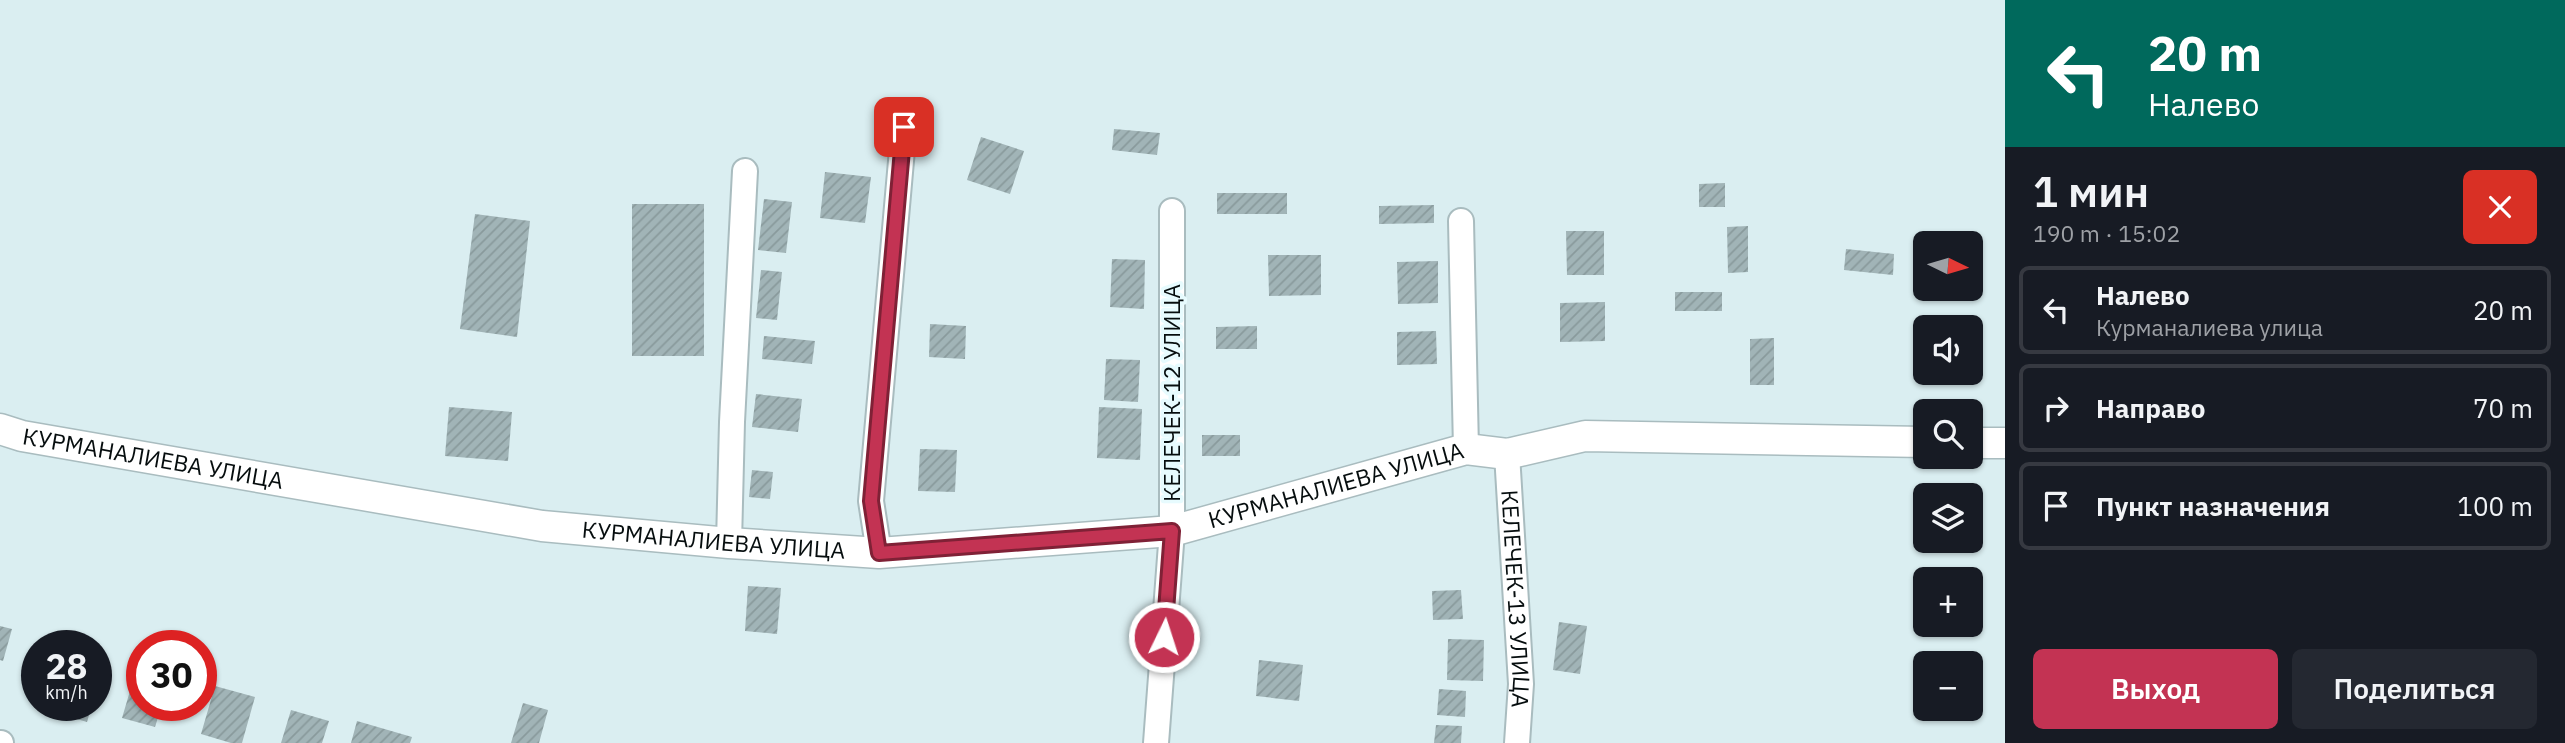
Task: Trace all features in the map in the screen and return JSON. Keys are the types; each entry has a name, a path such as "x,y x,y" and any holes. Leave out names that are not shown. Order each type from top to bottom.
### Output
{"street":[{"path":"879,553 871,501 904,127"},
{"path":"729,543 732,422 745,171"},
{"name":"КЕЛЕЧЕК-12 УЛИЦА","path":"1157,743 1172,531 1172,211"},
{"path":"1461,221 1466,449"},
{"name":"КУРМАНАЛИЕВА УЛИЦА","path":"0,429 22,436 542,526 879,553 1172,531 1466,449 1507,454 1585,436 1913,442"},
{"path":"1983,443 2005,443"},
{"name":"КЕЛЕЧЕК-13 УЛИЦА","path":"1507,454 1521,684 1517,743"}],"building":[{"path":"1114,129 1160,133 1157,155 1112,150"},
{"path":"981,137 1024,151 1010,194 967,180"},
{"path":"825,172 871,177 865,223 820,218"},
{"path":"1725,183 1725,207 1699,207 1699,184"},
{"path":"1217,193 1287,193 1287,214 1217,214"},
{"path":"764,199 792,202 786,253 758,250"},
{"path":"632,204 704,204 704,356 632,356"},
{"path":"1434,205 1434,223 1379,224 1379,206"},
{"path":"475,214 530,221 517,337 460,329"},
{"path":"1748,226 1748,272 1728,273 1727,227"},
{"path":"1566,231 1604,231 1604,275 1567,275"},
{"path":"1846,249 1894,254 1893,275 1844,270"},
{"path":"1268,255 1321,255 1321,295 1269,296"},
{"path":"1112,259 1145,260 1144,309 1110,307"},
{"path":"1438,261 1438,303 1398,304 1397,262"},
{"path":"761,270 782,272 777,320 756,318"},
{"path":"1675,292 1722,292 1722,311 1675,311"},
{"path":"1605,302 1605,341 1560,342 1560,303"},
{"path":"930,324 966,326 965,359 929,357"},
{"path":"1257,326 1257,349 1216,349 1216,327"},
{"path":"1436,331 1437,364 1397,365 1397,332"},
{"path":"764,336 815,341 812,364 762,359"},
{"path":"1774,338 1774,385 1750,385 1750,339"},
{"path":"1106,359 1140,360 1138,402 1104,400"},
{"path":"756,394 802,399 798,432 752,427"},
{"path":"449,407 512,412 508,461 445,456"},
{"path":"1099,407 1142,409 1140,460 1097,458"},
{"path":"1202,435 1240,435 1240,456 1202,456"},
{"path":"920,449 957,450 955,492 918,491"},
{"path":"752,470 773,472 770,499 749,497"},
{"path":"748,586 781,588 777,634 745,631"},
{"path":"1461,590 1463,619 1433,620 1432,591"},
{"path":"1559,622 1587,626 1580,674 1553,670"},
{"path":"0,626 12,629 3,661 0,660"},
{"path":"1448,639 1484,640 1483,681 1447,680"},
{"path":"1259,660 1303,665 1299,701 1256,696"},
{"path":"217,687 255,697 242,743 231,743 201,734 205,721 217,721"},
{"path":"1439,689 1466,691 1465,717 1437,715"},
{"path":"523,703 548,710 539,743 511,743"},
{"path":"291,710 329,721 322,743 281,743"},
{"path":"133,721 157,721 155,727"},
{"path":"357,721 412,737 410,743 351,743"},
{"path":"1436,725 1462,726 1461,743 1434,743"}],"route":[{"path":"904,127 871,501 879,553 1172,531 1164,637"}]}
